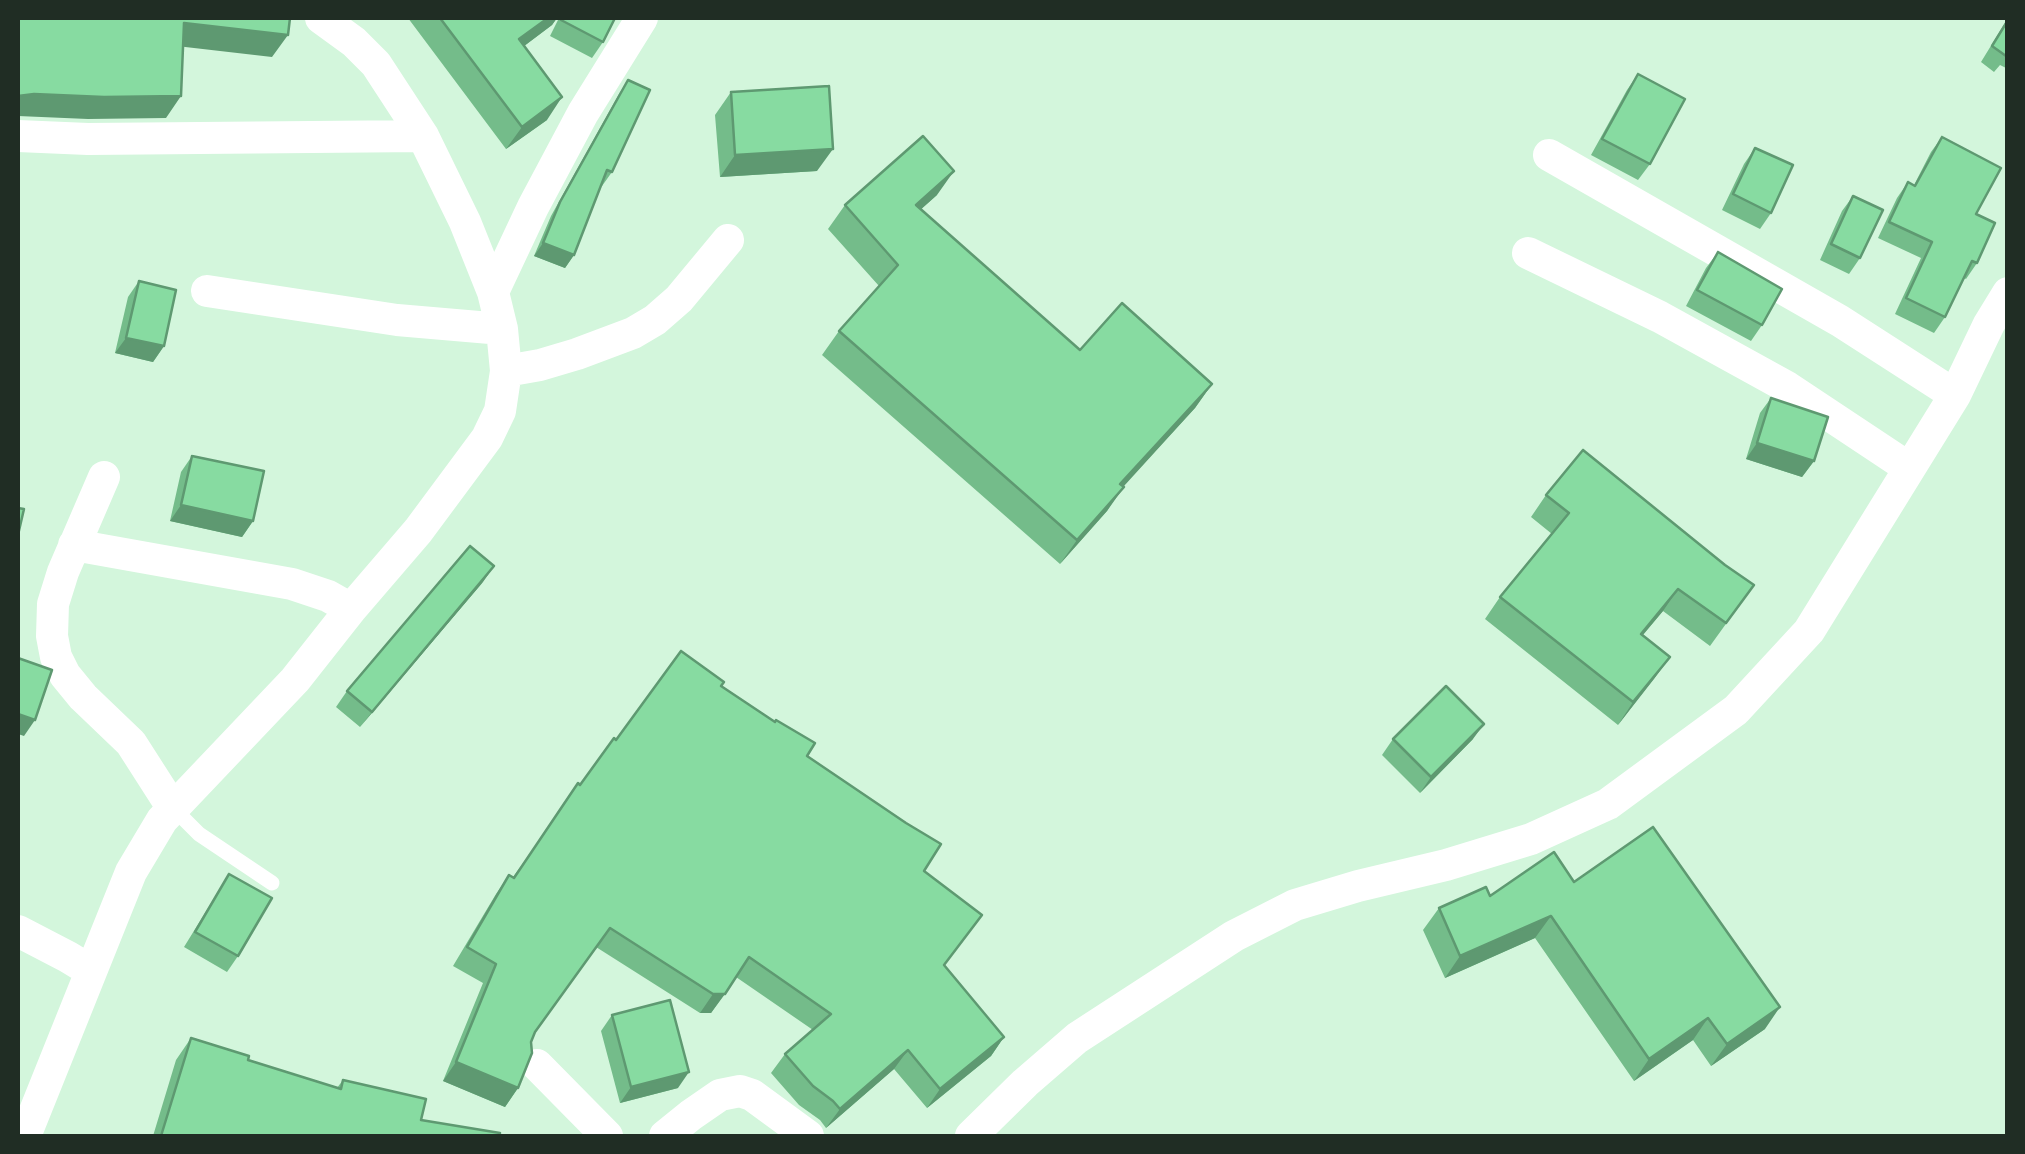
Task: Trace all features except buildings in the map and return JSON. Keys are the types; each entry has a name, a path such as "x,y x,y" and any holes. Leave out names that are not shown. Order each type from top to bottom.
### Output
{"street":[{"path":"25,1136 147,842 172,807 295,680 418,531 488,438 500,411 506,371 502,329 494,292 466,222 423,136 376,64 321,18"},
{"path":"494,292 583,113 642,18"},
{"path":"18,136 423,136"},
{"path":"1549,155 1840,321 1955,395"},
{"path":"506,371 577,354 633,333 679,299 728,240"},
{"path":"1528,253 1660,317 1787,387 1909,468"},
{"path":"207,291 397,320 502,329"},
{"path":"972,1136 1077,1038 1234,936 1295,905 1531,839 1608,804 1736,710 1809,632 1955,395 2008,293"},
{"path":"104,477 53,604 56,657 64,675 130,743 172,807"},
{"path":"74,545 292,584 351,608"},
{"path":"18,931 91,972"},
{"path":"537,1065 608,1136"},
{"path":"665,1136 720,1095 740,1091 752,1095 808,1136"}],"lane":[{"path":"172,807 199,834 272,884"}]}
